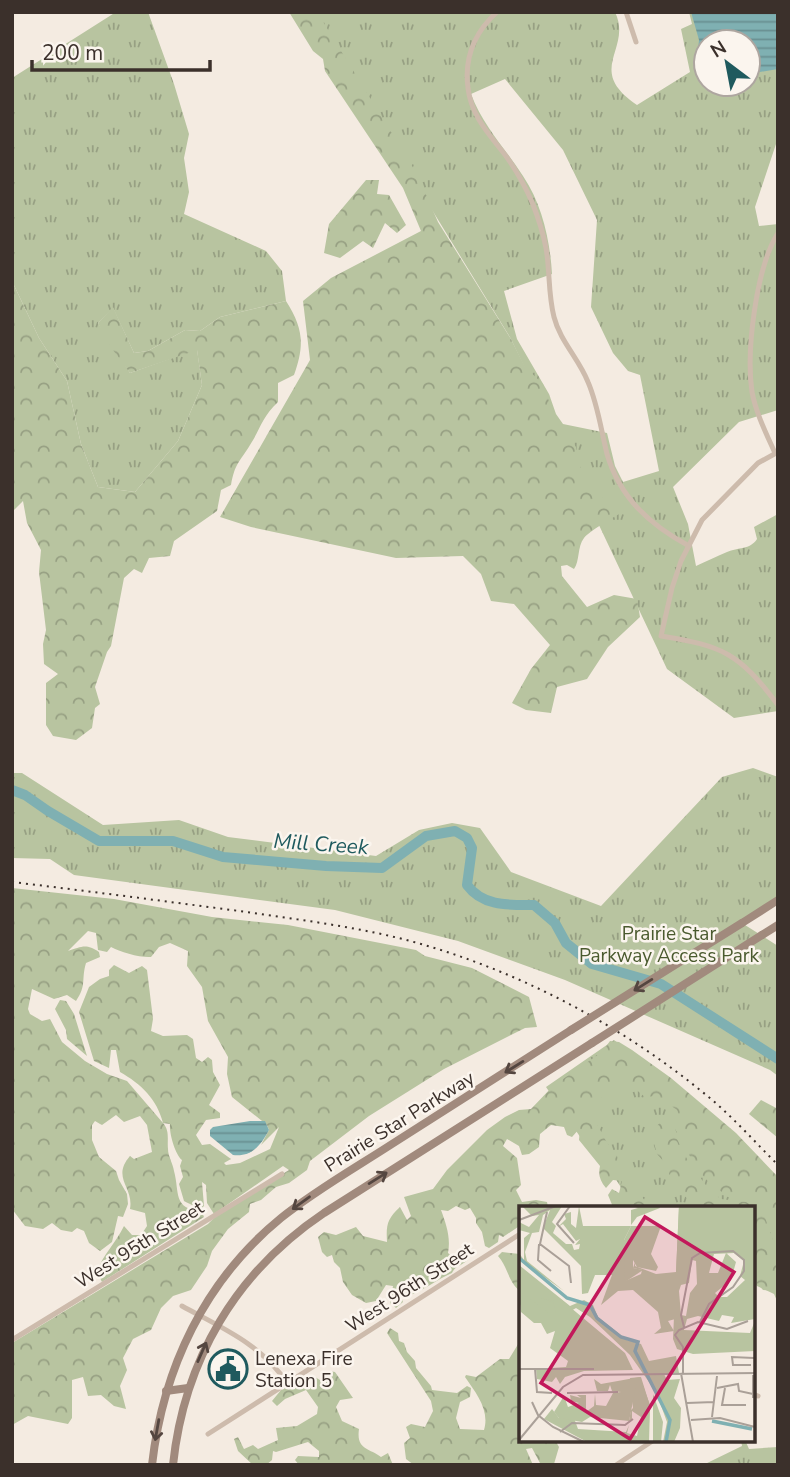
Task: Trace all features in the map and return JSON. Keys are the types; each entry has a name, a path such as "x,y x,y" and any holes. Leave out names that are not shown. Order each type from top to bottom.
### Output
{"main road":[{"name":"Prairie Star Parkway","path":"152,1465 166,1391 181,1349 198,1315 238,1260 283,1216 571,1030 778,901"},
{"name":"Prairie Star Parkway","path":"173,1465 179,1420 205,1344 251,1275 281,1244 303,1227 778,925"},
{"path":"166,1391 188,1388"}],"street":[{"path":"497,12 482,29 470,51 467,75 472,106 481,124 516,171 537,213 546,250 554,316 559,332 588,381 607,454 619,483 636,508 651,522 689,546"},
{"path":"626,12 636,42"},
{"path":"777,704 758,679 730,654 706,644 661,636 672,588 702,520 758,463 776,452 755,405 751,362 762,267 778,233"},
{"name":"West 95th Street","path":"12,1340 282,1174"},
{"name":"West 96th Street","path":"208,1434 519,1235"},
{"path":"182,1306 262,1352 287,1383"},
{"path":"616,1465 651,1442"}],"green space":[{"path":"116,12 148,12 174,84 189,134 184,158 189,192 184,214 266,251 282,271 286,301 220,317 200,331 185,330 148,351 134,353 113,308 98,323 130,373 197,349 202,385 178,441 135,492 98,487 81,444 67,381 39,338 12,281 12,78"},
{"path":"289,12 317,12 417,174 438,222 511,339 525,367 543,384 553,413 576,447 578,463 588,480 598,486 605,502 621,510 621,513 584,538 574,569 567,565 561,566 562,576 587,607 614,595 637,599 640,617 608,647 587,679 557,687 551,713 526,710 512,703 531,669 550,645 514,604 491,601 481,574 463,556 396,558 251,527 220,517 310,360 303,301 331,278 421,231 403,188 325,71 323,59 313,51"},
{"path":"311,12 615,12 619,38 611,70 614,81 622,92 637,105 690,72 681,29 692,24 689,12 778,12 778,138 755,207 759,226 778,224 778,410 739,422 673,487 688,524 696,566 751,545 757,539 754,527 778,514 778,711 734,718 667,669 511,339","holes":["505,79 563,150 597,220 591,307 613,353 628,371 640,375 659,471 623,482 615,466 607,433 563,424 517,339 504,291 552,274 547,235 530,187 482,116 471,94"]},
{"path":"366,180 379,180 377,194 389,195 406,225 397,233 385,223 373,248 363,241 340,258 324,253 329,224"},
{"path":"12,281 39,338 67,381 81,444 98,487 135,492 178,441 202,385 197,350 130,373 107,342 98,323 113,307 134,353 148,351 185,330 200,331 220,317 286,301 299,328 301,345 294,375 278,383 278,402 265,418 238,464 231,485 221,490 217,511 174,541 170,556 149,558 142,573 134,569 124,578 111,646 95,687 100,704 95,708 92,728 76,740 53,736 46,725 46,683 58,674 44,664 43,644 46,630 39,572 41,550 27,523 23,501 12,512"},
{"name":"Prairie Star Parkway Access Park","path":"753,768 778,777 778,900 745,925 778,946 778,1076 770,1070 565,980 458,941 335,910 74,875 50,859 12,858 12,773 22,773 103,825 179,820 228,837 376,856 419,830 452,823 480,828 511,872 601,906 722,777"},
{"path":"12,888 114,899 212,917 288,925 416,950 425,956 472,968 529,997 537,1027 525,1028 444,1069 369,1116 310,1161 307,1170 289,1183 276,1187 261,1200 250,1204 249,1212 228,1229 212,1251 207,1266 191,1290 173,1296 161,1308 151,1330 133,1339 123,1358 127,1370 120,1386 126,1409 114,1406 101,1395 88,1396 83,1377 72,1380 72,1418 68,1424 28,1416 12,1425 12,1343 208,1224 216,1216 289,1170 283,1166 214,1214 207,1203 206,1185 202,1182 204,1206 200,1209 184,1201 179,1184 183,1177 180,1166 182,1160 173,1143 170,1124 163,1123 179,1198 186,1207 202,1212 204,1217 102,1282 97,1272 124,1226 132,1235 141,1235 147,1226 145,1213 130,1209 129,1195 123,1177 125,1164 130,1156 134,1159 152,1152 147,1125 140,1116 124,1122 116,1115 102,1125 95,1121 92,1125 92,1140 99,1157 116,1171 127,1194 128,1204 123,1217 118,1216 112,1242 100,1251 89,1243 84,1231 77,1228 72,1232 61,1230 52,1223 43,1229 25,1226 12,1209","holes":["88,931 96,933 98,950 107,952 111,947 142,957 151,957 159,947 170,943 188,951 187,966 202,987 208,1021 228,1057 227,1074 232,1097 267,1125 269,1130 261,1145 279,1127 270,1149 240,1163 226,1165 224,1163 231,1159 210,1144 202,1145 196,1135 206,1120 220,1118 220,1113 209,1105 220,1085 213,1072 212,1060 208,1057 202,1062 196,1058 193,1039 187,1035 163,1036 151,1031 153,1019 147,970 142,966 129,973 114,965 109,970 109,976 89,987 79,1012 94,1061 109,1068 111,1050 116,1050 120,1072 147,1093 157,1107 163,1123 127,1081 107,1074 85,1061 62,1042 50,1019 42,1021 30,1014 28,1009 32,989 54,999 67,995 76,1001 83,986 86,963 100,957 99,952 87,947 68,951"]},
{"path":"60,1000 66,1001 74,1014 87,1056 67,1039 66,1030 55,1009"},
{"path":"614,1040 689,1097 778,1180 778,1303 774,1294 755,1284 755,1206 632,1206 612,1173 585,1144 546,1087"},
{"path":"610,1041 619,1042 671,1078 736,1133 778,1177 778,1214 772,1215 751,1201 725,1194 705,1179 673,1126 680,1122 677,1110 656,1095 646,1098 633,1087 607,1088 595,1109 595,1120 617,1156 621,1172 648,1203 657,1203 659,1206 613,1206 608,1195 612,1189 619,1193 622,1181 613,1180 606,1188 599,1175 600,1166 579,1140 580,1128 572,1137 567,1135 564,1127 551,1125 540,1134 539,1147 529,1154 522,1155 519,1146 507,1139 503,1146 517,1158 521,1185 516,1190 522,1202 536,1200 547,1202 548,1206 519,1206 518,1227 503,1237 499,1235 498,1242 489,1248 485,1246 482,1232 470,1208 465,1210 456,1206 448,1211 441,1210 448,1236 448,1253 455,1259 465,1251 469,1258 467,1260 452,1273 414,1294 408,1296 404,1289 398,1291 403,1302 396,1308 390,1303 393,1286 386,1285 376,1301 366,1303 352,1295 343,1282 340,1268 332,1255 327,1257 322,1252 318,1237 324,1232 336,1235 356,1227 363,1236 387,1242 388,1223 396,1211 400,1207 407,1220 411,1216 404,1197 433,1189 447,1170 487,1130 519,1110 531,1109 553,1086 602,1052"},
{"path":"761,1100 778,1109 778,1138 749,1114"},
{"path":"660,1123 664,1124 676,1137 687,1159 710,1191 721,1199 756,1206 764,1215 778,1253 778,1297 776,1291 763,1290 757,1283 755,1206 690,1206 669,1174 670,1170 657,1154 654,1128"},
{"path":"502,1252 519,1254 519,1290 513,1283 498,1256"},
{"path":"390,1328 398,1333 399,1341 404,1343 407,1352 415,1361 416,1368 432,1390 457,1393 467,1386 471,1388 470,1397 460,1402 456,1418 460,1429 484,1430 485,1423 484,1409 466,1375 476,1377 500,1359 509,1359 519,1343 519,1442 556,1442 559,1447 554,1464 541,1465 532,1448 526,1449 533,1465 414,1465 406,1459 404,1443 410,1438 406,1427 411,1424 425,1427 433,1411 431,1401 387,1333"},
{"path":"330,1371 335,1372 353,1398 340,1400 336,1407 342,1421 359,1429 359,1441 364,1448 381,1457 388,1453 393,1465 299,1465 295,1460 298,1456 319,1457 319,1451 308,1442 273,1451 272,1460 266,1465 253,1465 238,1451 234,1439 238,1437 244,1449 253,1445 258,1449 278,1440 276,1428 297,1426 317,1414 318,1407 306,1390 285,1399 277,1406 272,1401 281,1390 312,1375 323,1382"},
{"path":"741,1442 746,1442 749,1449 778,1447 778,1465 703,1465 742,1446"}],"water":[{"path":"691,12 774,12 778,15 778,69 762,72 762,28 696,28"},
{"path":"265,1121 269,1130 259,1145 246,1154 233,1155 210,1136 213,1127"}],"waterway":[{"name":"Mill Creek","path":"12,790 25,795 99,841 173,841 223,857 382,868 426,836 455,831 467,838 472,848 467,885 473,892 498,903 534,905 555,923 566,943 592,964 661,984 778,1059"}],"railway":[{"path":"12,882 331,924 399,938 461,957 540,989 651,1053 718,1105 778,1165"}],"place":[{"name":"Lenexa Fire Station 5","path":"228,1369"}]}
